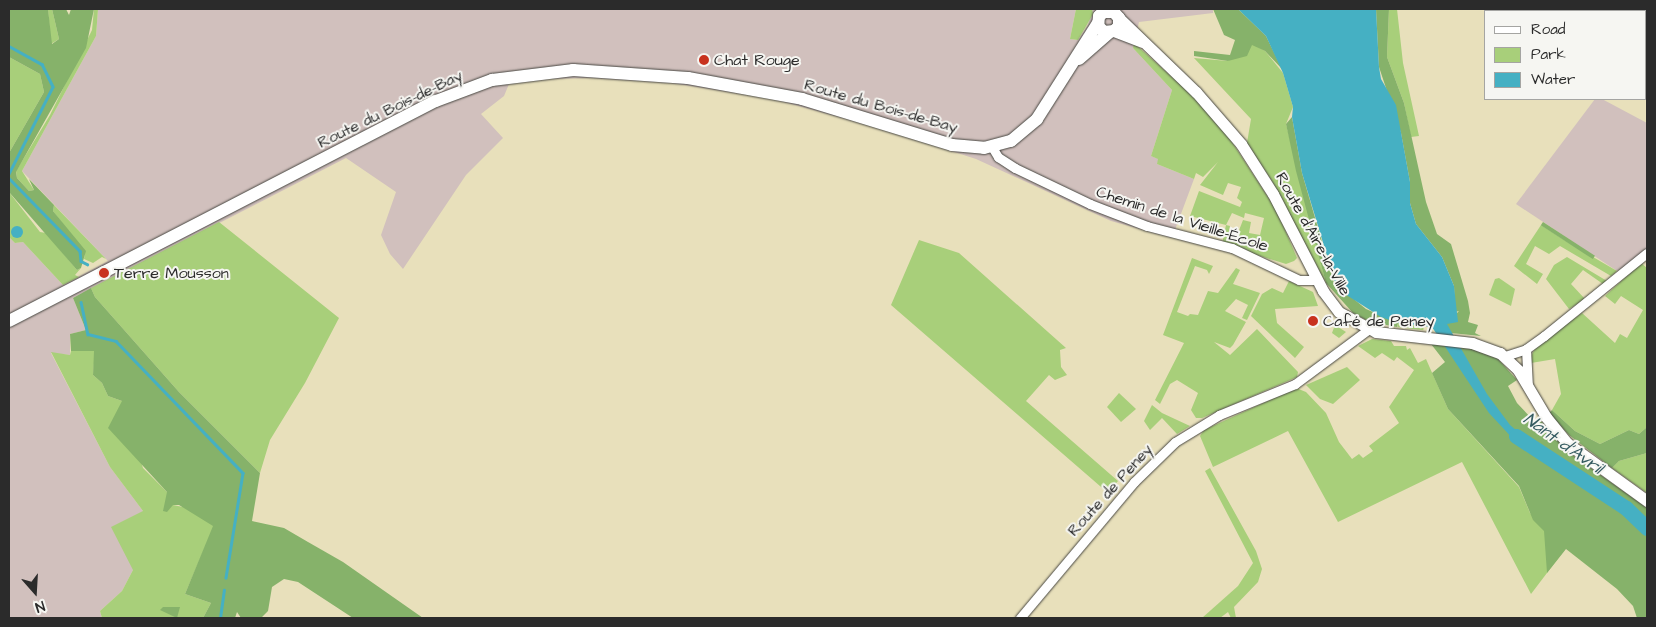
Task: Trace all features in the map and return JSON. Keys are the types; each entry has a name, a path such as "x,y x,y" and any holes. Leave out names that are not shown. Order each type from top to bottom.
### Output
{"main road":[{"path":"1104,12 1115,13 1112,32 1102,30 1098,16 1104,12"},
{"name":"Route du Bois-de-Bay","path":"9,322 436,101 468,88 516,75 573,70 616,72 725,84 802,99 952,145 992,146 1011,141 1030,127 1075,62 1098,16"},
{"name":"Route du Bois-de-Bay","path":"1075,62 1112,32"}],"street":[{"name":"Route d'Aire-la-Ville","path":"1115,13 1201,97 1241,144 1273,194 1317,280 1339,312 1369,329 1462,341 1482,345 1505,356 1528,384 1546,417 1567,443 1647,501"},
{"name":"Route d'Aire-la-Ville","path":"1112,32 1145,44"},
{"name":"Chemin de la Vieille-École","path":"992,146 1002,161 1090,204 1147,226 1232,248 1299,280 1317,280"},
{"path":"1505,356 1526,349 1594,299 1647,253"},
{"name":"Route de Peney","path":"1020,618 1134,482 1176,442 1219,415 1295,384 1369,329"},
{"path":"1526,349 1528,384"}],"shaded area":[{"path":"98,9 1076,9 1070,39 1078,40 1088,25 1092,9 1213,9 1213,13 1139,22 1133,48 1172,90 1151,156 1159,159 1157,164 1194,179 1172,238 1111,221 976,159 886,130 773,99 671,83 592,78 541,79 509,84 504,96 481,114 503,138 466,175 403,269 390,254 381,235 396,192 346,158 73,298 86,330 70,334 70,355 51,353 110,467 143,511 133,570 122,591 100,611 102,618 9,618 9,237 15,243 23,242 63,285 108,261 22,171 96,36"},
{"path":"1594,100 1604,100 1647,123 1647,254 1617,271 1516,204"}],"green space":[{"path":"9,9 48,9 52,44 59,39 52,9 66,9 69,15 71,9 94,9 86,48 16,172 17,178 29,191 34,190 29,179 54,205 53,211 86,251 81,268 77,270 9,192 9,153 44,92 40,74 9,57"},
{"path":"48,9 52,9 59,39 51,44"},
{"path":"94,9 98,9 96,36 22,171 34,190 29,191 17,178 16,171 50,115 92,30"},
{"path":"1076,9 1092,9 1093,14 1078,40 1070,39"},
{"path":"1213,9 1238,9 1266,36 1282,69 1265,51 1252,45 1247,56 1228,61 1194,56 1194,51 1230,55 1235,40 1224,35"},
{"path":"1376,9 1389,9 1387,57 1404,103 1426,202 1437,234 1451,244 1468,301 1470,313 1468,322 1478,325 1475,333 1481,336 1451,333 1446,324 1459,311 1455,312 1454,286 1442,257 1416,224 1410,203 1410,182 1401,133 1379,67"},
{"path":"1389,9 1397,9 1403,63 1419,136 1411,137 1404,103 1387,57"},
{"path":"1134,43 1192,95 1228,136 1277,211 1297,258 1294,261 1286,264 1222,244 1226,225 1190,216 1199,191 1240,207 1242,202 1237,198 1241,187 1228,183 1223,195 1200,185 1218,162 1203,177 1196,173 1194,179 1157,164 1158,159 1151,156 1172,90 1133,48","holes":["1232,213 1244,218 1245,213 1264,218 1260,235 1249,233 1251,222 1243,220 1238,233 1229,230 1230,226 1226,225"]},
{"path":"1252,44 1265,51 1283,73 1293,107 1286,124 1326,283 1272,181 1247,143 1251,119 1194,58 1228,61"},
{"path":"9,57 40,74 44,92 9,153"},
{"path":"1292,117 1302,173 1334,283 1366,309 1398,323 1397,327 1370,322 1353,313 1326,283 1296,171 1286,124"},
{"path":"9,192 40,232 46,233 77,270 81,268 75,275 79,277 63,285 23,242 15,243 9,237"},
{"path":"54,205 106,259 102,257 93,263 84,259 85,253 53,211"},
{"path":"219,222 339,318 305,383 270,440 260,473 179,392 95,297 91,288"},
{"path":"1543,222 1595,256 1593,259 1541,225"},
{"path":"1541,225 1617,271 1611,276 1560,246 1549,254 1535,246 1526,264 1543,274 1537,284 1514,266"},
{"path":"919,240 959,253 1066,348 1060,350 1061,367 1067,375 1055,380 1049,375 1026,401 1118,481 1108,493 891,305"},
{"path":"1567,257 1607,281 1603,284 1583,270 1571,284 1585,299 1569,309 1546,279 1554,265"},
{"path":"1192,258 1213,266 1209,274 1207,270 1195,266 1177,312 1188,316 1190,314 1198,315 1208,291 1218,293 1236,268 1240,270 1233,284 1260,293 1247,320 1242,318 1248,305 1236,299 1225,311 1246,322 1233,345 1230,348 1214,342 1230,355 1257,329 1298,372 1297,377 1202,418 1196,418 1191,410 1198,393 1177,380 1170,384 1160,404 1155,400 1184,343 1163,335"},
{"path":"1641,263 1647,268 1647,427 1639,434 1629,430 1600,444 1575,431 1552,410 1561,394 1555,359 1531,363 1530,358 1537,345 1582,313 1615,343 1620,334 1627,338 1643,310 1621,296 1615,304 1605,296"},
{"path":"1499,278 1515,289 1511,306 1489,295 1495,279"},
{"path":"1289,281 1313,292 1318,306 1275,309 1277,323 1304,347 1295,358 1251,316 1262,294 1272,288 1283,293"},
{"path":"91,288 95,297 179,392 260,473 252,521 284,528 343,562 423,618 353,618 298,582 284,579 272,587 268,611 261,618 241,618 237,612 235,618 203,618 211,603 185,594 213,526 179,505 173,505 167,512 163,511 167,492 108,428 122,401 108,396 102,383 93,375 94,351 71,351 70,334 86,330 73,298"},
{"path":"1398,323 1424,326 1423,330 1398,327"},
{"path":"1335,325 1346,332 1339,338 1332,333"},
{"path":"1372,339 1391,341 1394,346 1406,346 1407,350 1410,348 1418,363 1426,359 1448,409 1519,487 1530,513 1566,548 1531,594 1462,462 1338,522 1288,431 1213,467 1200,436 1204,430 1296,388 1306,392 1326,413 1339,442 1352,459 1359,454 1363,458 1373,451 1369,446 1399,423 1389,407 1414,370 1397,357 1394,361 1382,353 1375,358 1358,346"},
{"path":"1431,344 1472,349 1498,359 1517,380 1508,386 1517,403 1532,419 1542,422 1571,454 1647,508 1647,618 1637,618 1633,606 1617,589 1566,549 1547,573 1544,531 1533,520 1519,486 1448,409 1432,373 1445,362"},
{"path":"71,351 95,351 93,375 102,383 108,396 122,401 143,468 167,492 173,505 188,508 214,526 185,594 211,603 203,618 102,618 100,611 122,591 133,570 111,527 143,511 110,467 51,352 70,355"},
{"path":"1347,367 1360,380 1333,404 1320,399 1306,385"},
{"path":"1119,393 1136,409 1121,422 1107,407"},
{"path":"1152,405 1162,413 1190,426 1177,434 1162,418 1150,430 1144,421"},
{"path":"1552,410 1575,431 1600,444 1629,430 1639,434 1647,427 1647,453 1619,461 1612,468 1569,435 1549,413"},
{"path":"1647,453 1647,493 1612,468 1619,461"},
{"path":"1210,468 1256,551 1262,569 1258,582 1234,607 1236,618 1231,618 1228,612 1220,618 1202,618 1238,586 1253,563 1205,471"},
{"path":"163,607 180,607 177,618 160,610"}],"water":[{"path":"1238,9 1376,9 1381,79 1396,105 1410,182 1410,203 1416,224 1442,257 1454,286 1458,322 1447,324 1487,394 1510,425 1532,444 1531,449 1527,450 1516,442 1489,413 1432,327 1398,323 1381,317 1337,289 1302,173 1292,117 1293,107 1283,73 1266,36"},
{"path":"15,226 19,226 23,232 19,238 15,238 11,234 11,230"}],"waterway":[{"path":"9,46 42,64 53,87 9,174"},
{"path":"9,178 80,251 81,261 87,264"},
{"path":"81,302 88,334 116,341 243,473 226,578"},
{"name":"Nant d'Avril","path":"1516,436 1626,508 1647,528"},
{"path":"220,618 224,590"}],"place":[{"name":"Chat Rouge","path":"704,60"},
{"name":"Terre Mousson","path":"104,273"},
{"name":"Café de Peney","path":"1313,321"}]}
